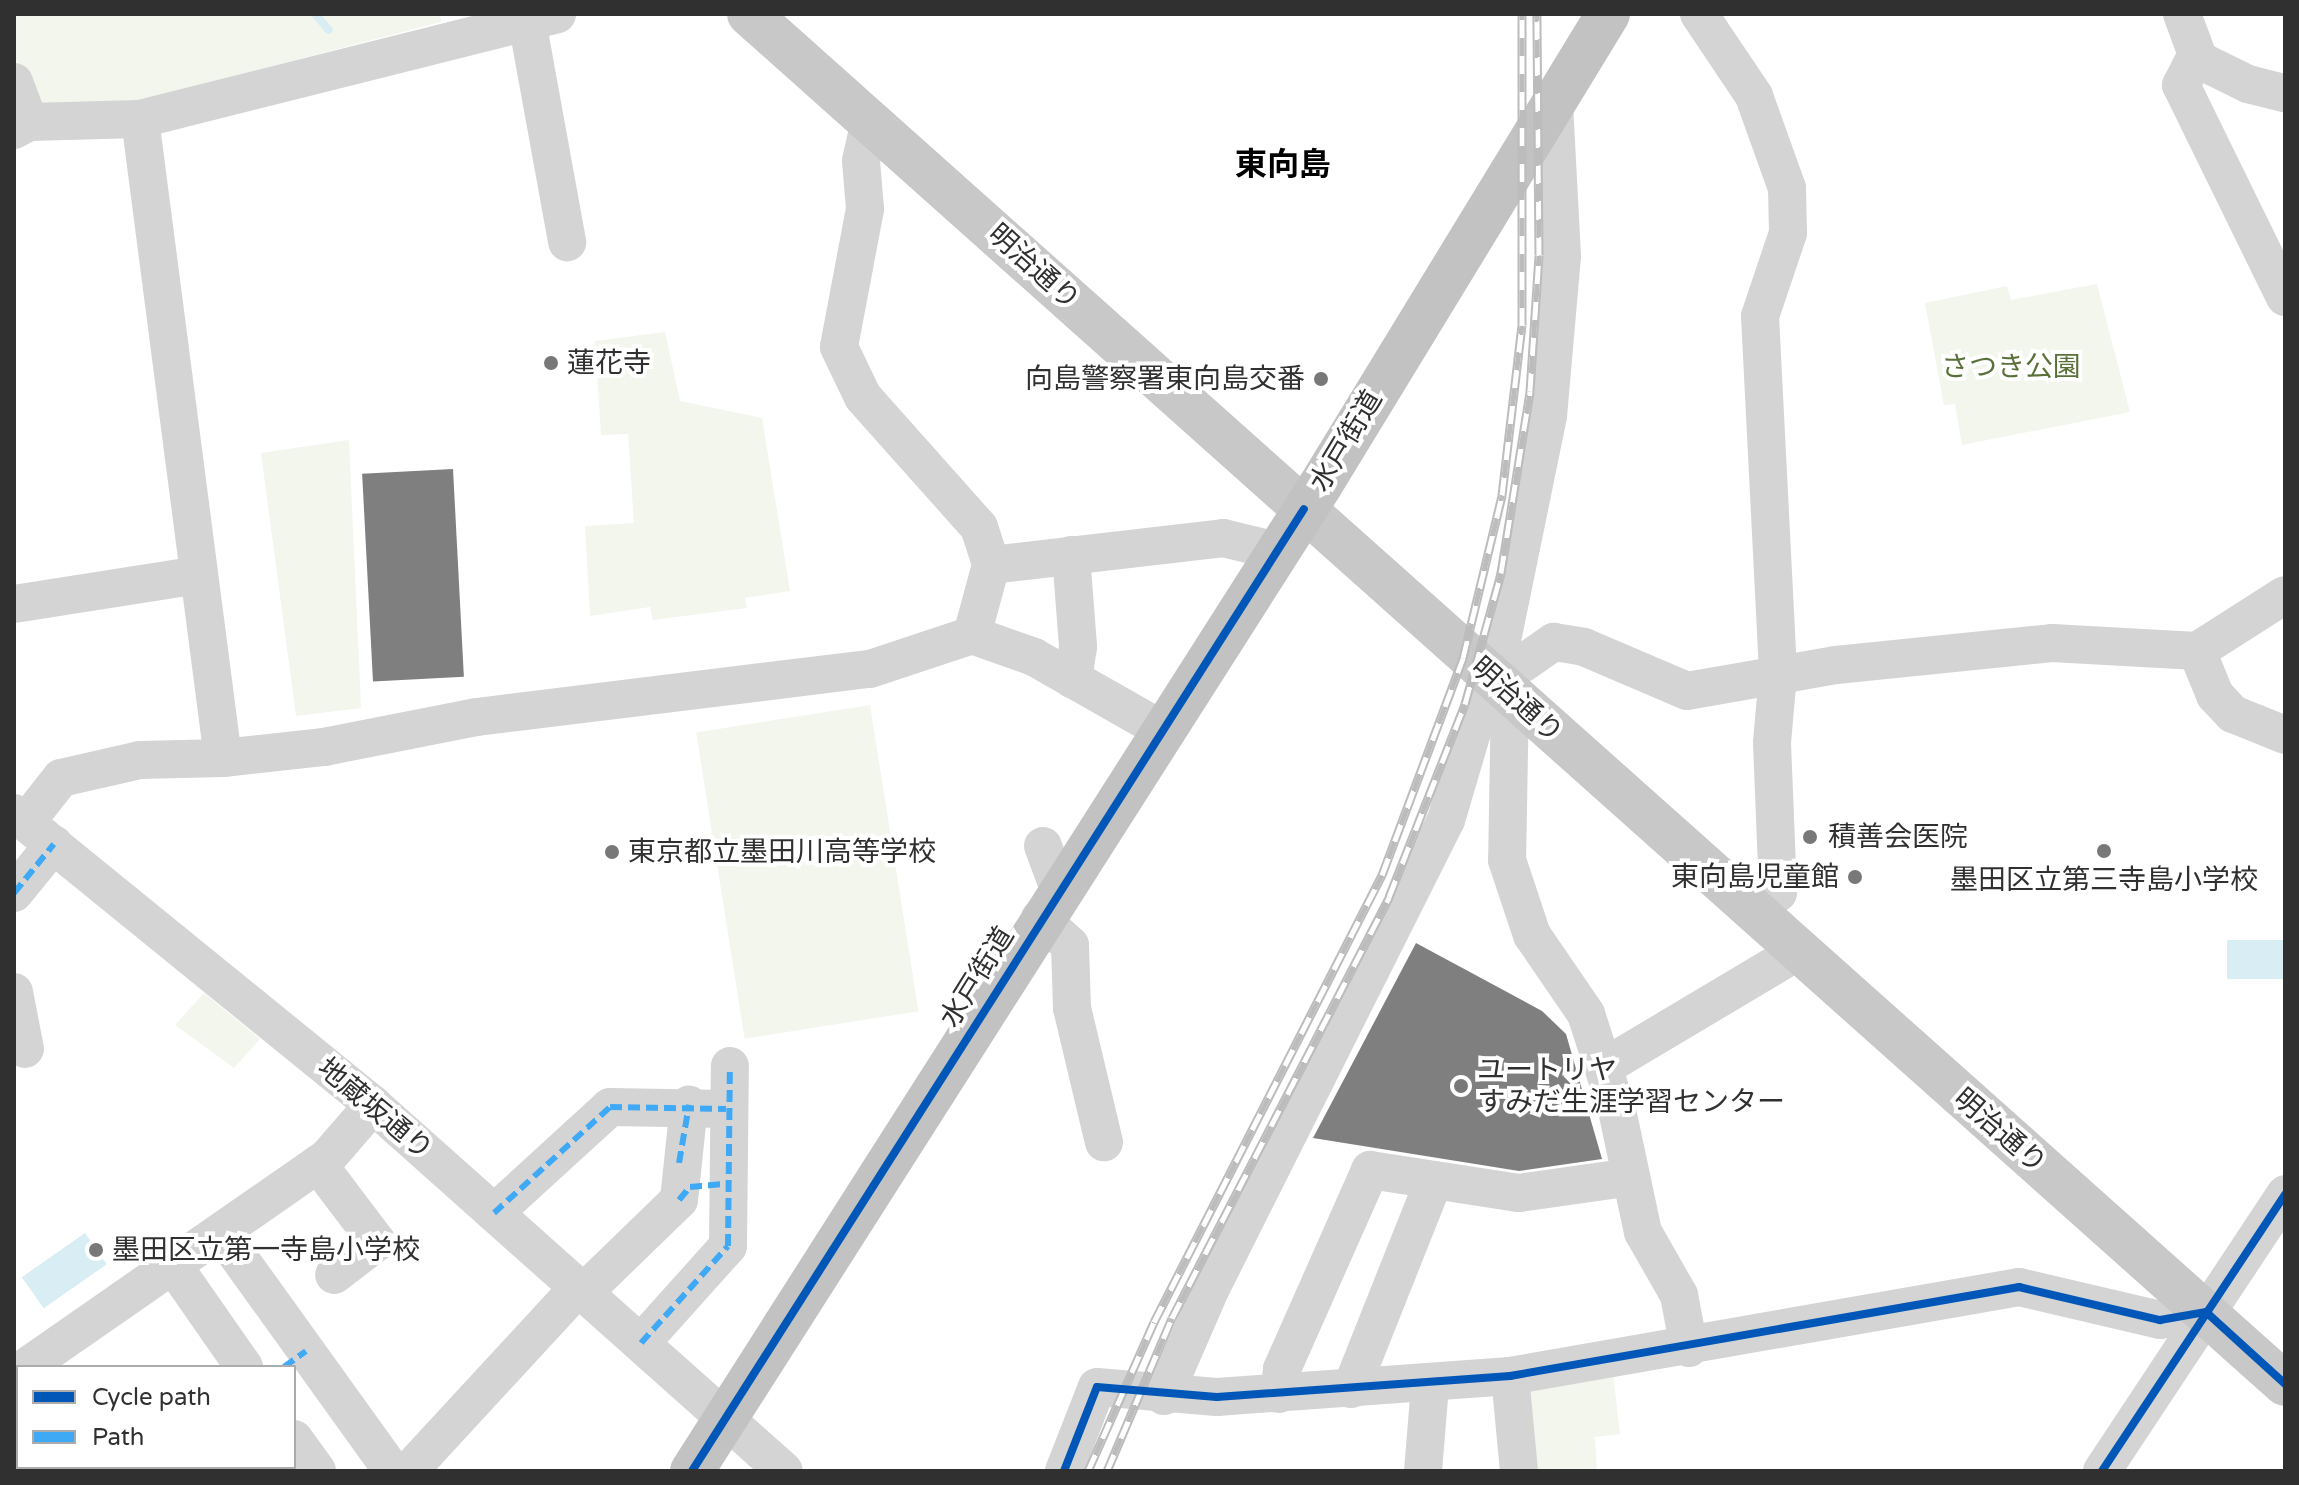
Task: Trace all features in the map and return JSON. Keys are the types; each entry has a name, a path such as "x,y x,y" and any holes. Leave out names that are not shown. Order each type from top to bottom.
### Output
{"highway":[{"name":"水戸街道","path":"692,1471 1050,903 1312,498 1608,14"}],"main road":[{"name":"明治通り","path":"749,14 1506,669 1778,893 2214,1300 2285,1384"},
{"name":"明治通り","path":"789,14 1312,498"},
{"name":"明治通り","path":"1506,669 1800,950 2214,1300 2285,1345"}],"street":[{"path":"1699,14 1754,96 1787,188 1788,233 1760,316 1778,674 1772,743 1778,893"},
{"path":"2182,14 2196,56 2248,84 2285,93"},
{"path":"14,82 22,126 140,119 542,18 567,242"},
{"path":"2196,56 2181,85 2285,297"},
{"path":"1554,105 1562,256 1548,416 1506,669 1507,860 1532,935 1586,1014 1604,1067 1643,1232 1679,1295 1689,1348"},
{"path":"140,119 223,758"},
{"path":"870,120 861,161 865,209 839,347 863,397 979,527 991,565 972,635"},
{"path":"991,565 1223,538 1277,551"},
{"path":"1071,555 1078,647 1073,680"},
{"path":"14,604 199,575"},
{"path":"1164,1396 1211,1288 1446,820 1506,669 1554,642 1584,647 1687,691 1778,674 2052,643 2197,651 2285,595"},
{"path":"14,893 32,826 61,778 140,760 223,758 324,747 477,717 870,669 972,635 1073,680 1161,729"},
{"path":"2197,651 2215,695 2233,714 2285,735"},
{"name":"地蔵坂通り","path":"32,826 373,1105 641,1343 728,1415 784,1471"},
{"path":"1043,846 1050,903 1070,945 1072,1008 1104,1142"},
{"path":"1604,1067 1800,950"},
{"path":"14,996 25,1049"},
{"path":"641,1343 728,1246 726,1109 730,1066"},
{"path":"29,1365 175,1268 318,1164 373,1105"},
{"path":"494,1213 610,1107 689,1105 726,1109"},
{"path":"409,1471 679,1182 689,1105"},
{"path":"318,1164 377,1242 334,1275"},
{"path":"1279,1394 1282,1369 1370,1170 1519,1193 1631,1177"},
{"path":"1351,1389 1434,1180"},
{"path":"679,1182 690,1187 726,1184"},
{"path":"2102,1471 2285,1194"},
{"path":"222,1234 295,1359 392,1471"},
{"path":"175,1268 243,1365"},
{"path":"1064,1471 1097,1387 1164,1396 1279,1394 1430,1385 1510,1376 1689,1348 2019,1287 2160,1320 2214,1300"},
{"path":"1510,1376 1519,1471"},
{"path":"1423,1471 1430,1385"},
{"path":"296,1442 317,1471"}],"green space":[{"path":"14,14 440,14 441,22 138,101 35,107 14,55"},
{"name":"さつき公園","path":"2097,284 2130,412 1962,445 1955,404 1944,405 1925,303 2007,286 2011,300"},
{"path":"665,332 680,401 762,418 790,591 745,598 747,608 653,620 650,607 590,616 585,526 634,523 628,434 601,435 595,341"},
{"path":"349,440 361,708 296,716 261,453"},
{"path":"870,705 918,1011 745,1039 696,733"},
{"path":"204,993 260,1039 234,1068 175,1025"},
{"path":"1613,1373 1620,1434 1595,1437 1597,1471 1533,1471 1527,1387"}],"shaded area":[{"path":"2227,940 2285,940 2285,979 2227,979"},
{"path":"85,1233 107,1264 44,1308 22,1277"}],"building":[{"path":"453,469 464,677 373,681 362,474"},
{"name":"ユートリヤ すみだ生涯学習センター","path":"1416,943 1542,1011 1566,1034 1602,1159 1519,1171 1313,1138"}],"waterway":[{"path":"315,14 329,30"}],"railway":[{"path":"1088,1471 1154,1322 1382,875 1463,658 1502,495 1522,325 1522,14"},
{"path":"1107,1471 1172,1318 1389,897 1465,704 1501,573 1530,391 1539,255 1537,14"}],"marked path":[{"path":"14,893 54,844"},
{"path":"641,1343 728,1246 730,1066"},
{"path":"679,1163 689,1105"},
{"path":"494,1213 610,1107 726,1109"},
{"path":"679,1200 690,1187 726,1184"},
{"path":"287,1365 306,1351"}],"cycle path":[{"path":"692,1471 1304,509"},
{"path":"2102,1471 2285,1194"},
{"path":"1064,1471 1097,1387 1217,1397 1510,1376 2019,1287 2160,1320 2206,1312"},
{"path":"2206,1312 2285,1384"}],"place":[{"name":"蓮花寺","path":"551,363"},
{"name":"向島警察署東向島交番","path":"1321,379"},
{"name":"積善会医院","path":"1810,837"},
{"name":"墨田区立第三寺島小学校","path":"2104,851"},
{"name":"東京都立墨田川高等学校","path":"612,852"},
{"name":"東向島児童館","path":"1855,877"},
{"name":"ユートリヤ すみだ生涯学習センター","path":"1461,1086"},
{"name":"墨田区立第一寺島小学校","path":"96,1250"}],"district":[{"name":"東向島","path":"1283,165"}]}
